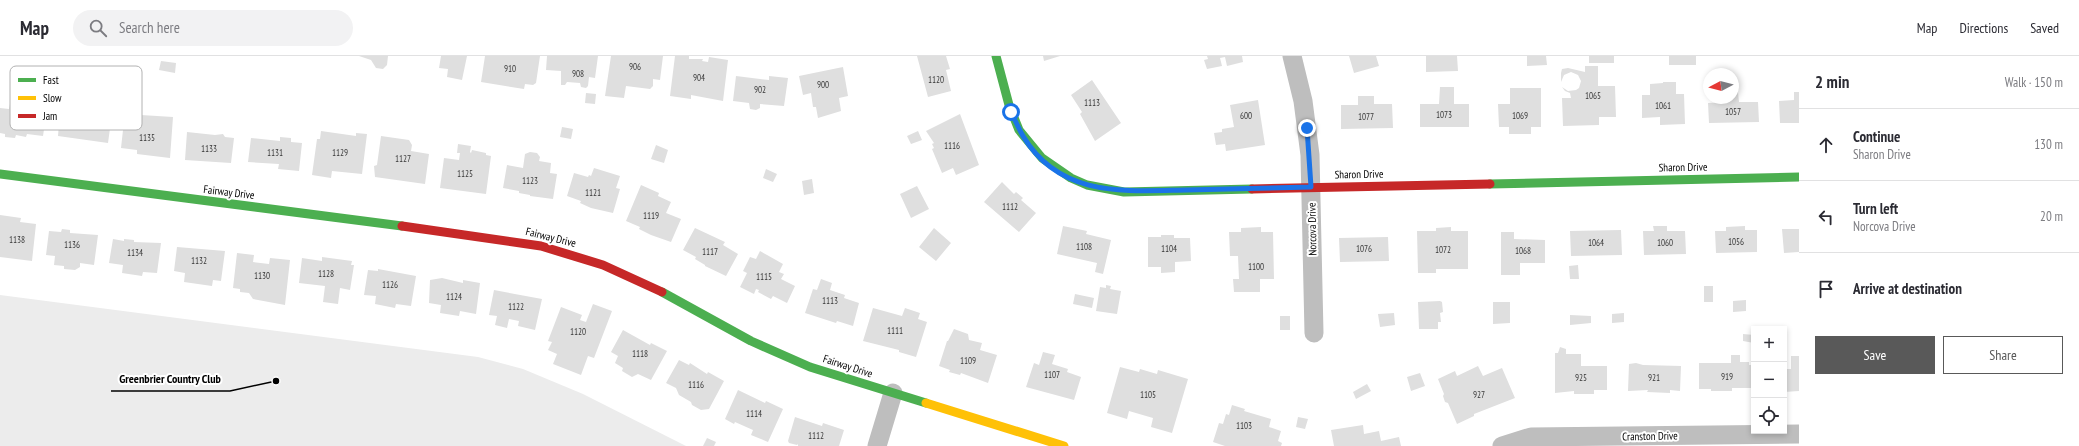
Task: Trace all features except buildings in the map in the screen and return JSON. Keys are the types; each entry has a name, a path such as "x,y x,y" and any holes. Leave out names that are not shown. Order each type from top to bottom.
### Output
{"street":[{"name":"Sharon Drive","path":"996,56 1011,112 1024,137 1046,163 1074,180 1100,189 1124,192 1799,177"},
{"name":"Norcova Drive","path":"1292,56 1307,123 1311,187 1314,333"},
{"name":"Fairway Drive","path":"0,174 516,241 541,246 602,264 647,284 751,341 782,356 810,367 1064,446"},
{"path":"877,446 893,393"},
{"name":"Cranston Drive","path":"1502,446 1531,437 1725,440 1799,434"}],"shaded area":[{"path":"0,295 478,357 523,369 583,394 686,446 0,446"}],"traffic: fast":[{"path":"996,56 1009,105 1019,130 1042,158 1071,178 1087,185 1124,192 1252,189"},
{"path":"0,174 402,226"},
{"path":"1490,184 1799,177"},
{"path":"662,292 751,341 810,367 926,403"}],"traffic: slow":[{"path":"926,403 1064,446"}],"traffic: jam":[{"path":"1252,189 1490,184"},
{"path":"402,226 541,246 603,265 662,292"}],"place":[{"name":"Greenbrier Country Club","path":"276,381"}],"route":[{"path":"1011,112 1024,137 1046,163 1067,177 1089,186 1124,192 1311,187 1307,128"}]}
